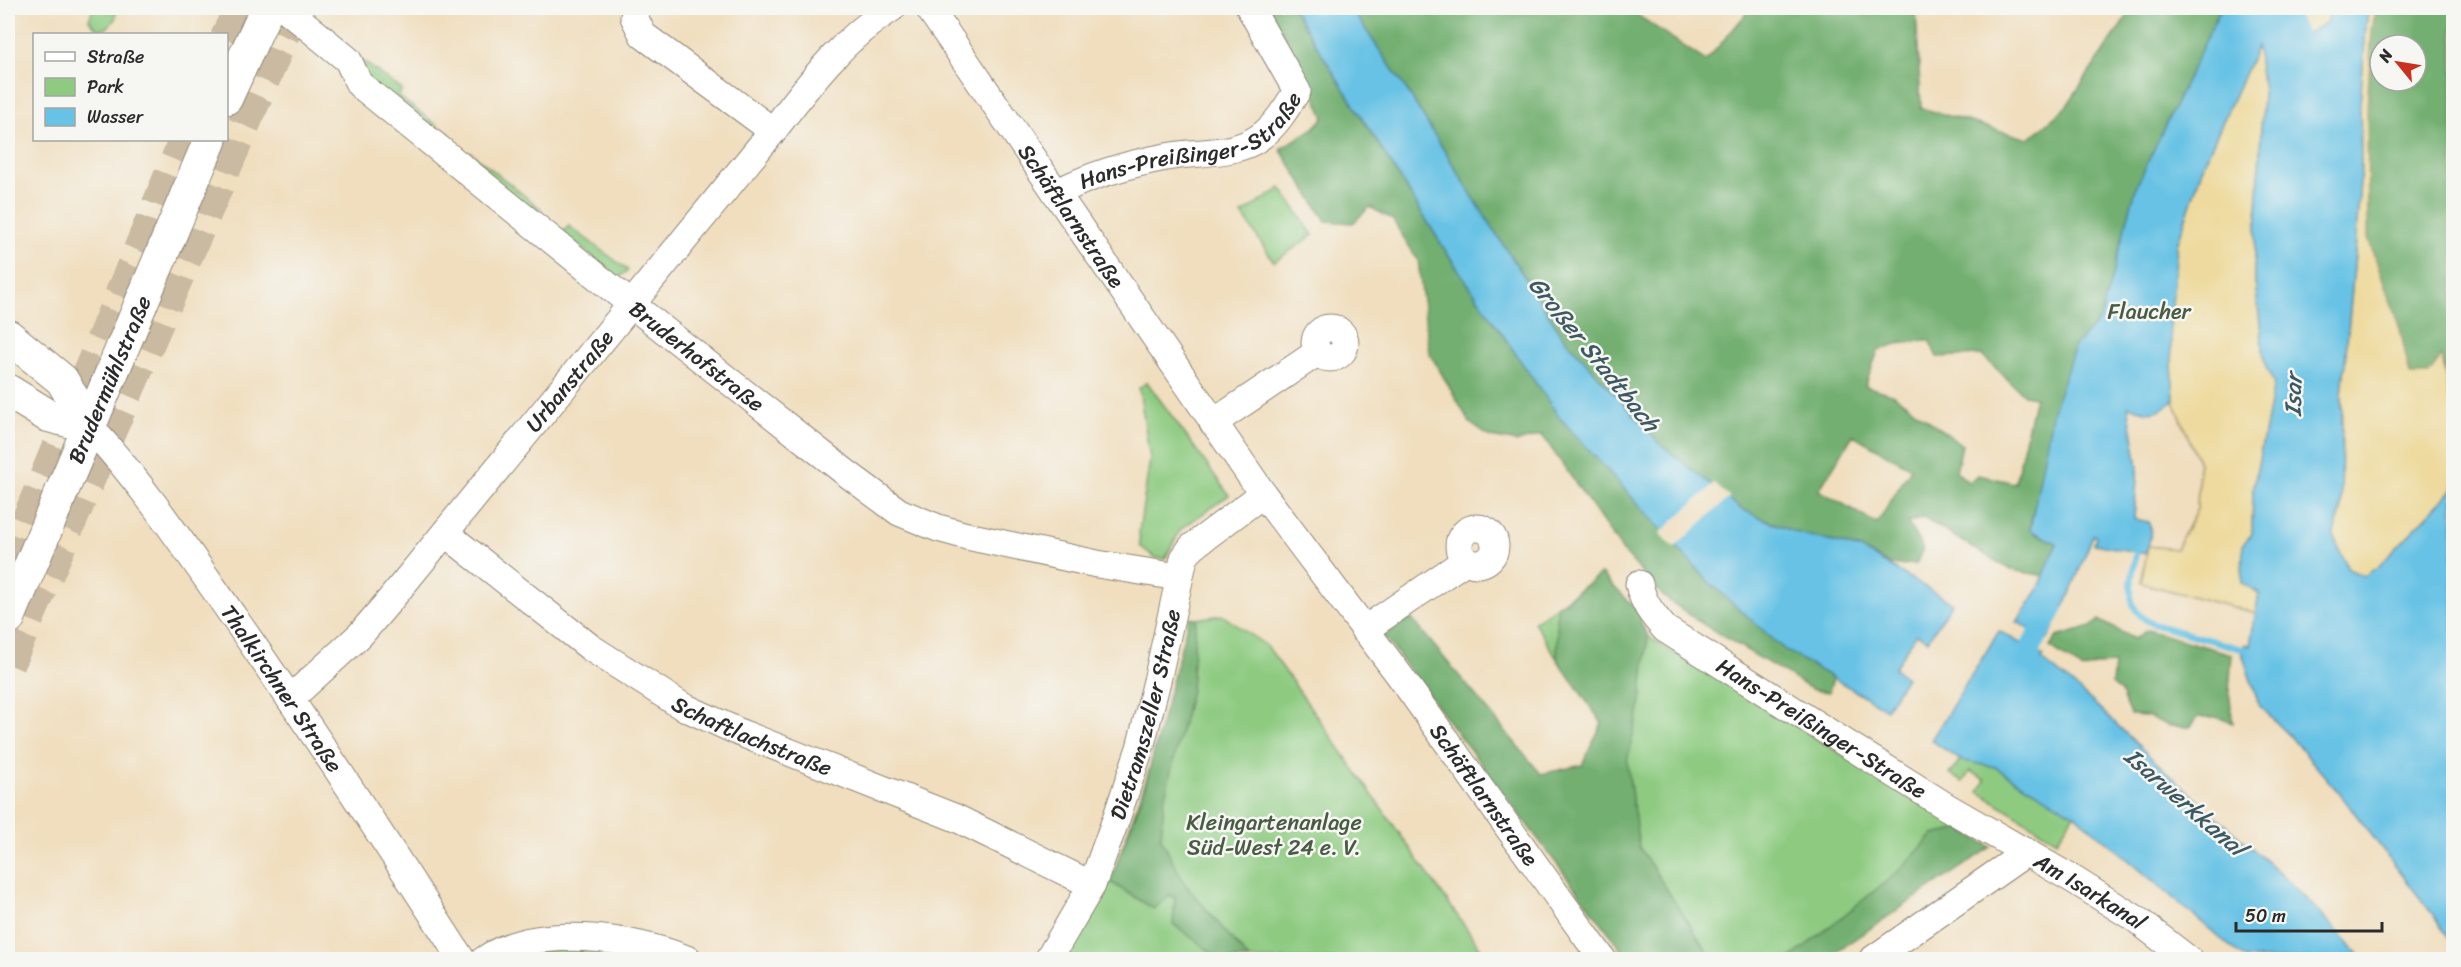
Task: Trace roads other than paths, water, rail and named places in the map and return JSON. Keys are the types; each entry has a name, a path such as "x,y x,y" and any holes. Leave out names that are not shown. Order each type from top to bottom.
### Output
{"main road":[{"path":"228,94 267,8"},
{"name":"Brudermühlstraße","path":"8,619 210,141"},
{"name":"Thalkirchner Straße","path":"8,336 62,380 89,426"},
{"path":"8,391 47,415 89,426"}],"street":[{"name":"Bruderhofstraße","path":"285,8 348,60 358,84 631,304 899,512 938,528 967,536 1097,564 1178,577"},
{"name":"Urbanstraße","path":"290,699 360,635 773,130 825,63 874,19 892,8"},
{"name":"Schäftlarnstraße","path":"929,8 1263,494 1604,960"},
{"name":"Hans-Preißinger-Straße","path":"1056,193 1079,181 1123,168 1166,157 1238,147 1259,138 1281,116 1297,91 1250,8"},
{"path":"634,17 643,35 773,130"},
{"path":"1214,423 1318,352"},
{"name":"Thalkirchner Straße","path":"89,426 112,451 157,509 290,699 462,960"},
{"name":"Dietramszeller Straße","path":"1048,960 1092,885 1140,748 1184,558 1192,546 1263,494"},
{"name":"Schaftlachstraße","path":"445,533 591,648 682,706 741,733 956,818 1092,885"},
{"path":"1364,630 1465,561"},
{"name":"Hans-Preißinger-Straße","path":"1640,584 1643,600 1651,614 1665,629 1947,807 2027,852"},
{"name":"Am Isarkanal","path":"1872,960 2027,852 2136,920 2189,960"},
{"path":"484,960 497,950 526,942 581,936 660,949 689,960"}],"water":[{"path":"1293,8 1351,8 1406,89 1564,338 1660,444 1741,509 1794,532 1861,549 1952,603 1928,640 1916,634 1894,669 1906,677 1886,709 1785,650 1709,582 1559,417 1447,253"},
{"name":"Isar","path":"2221,8 2279,8 2289,43 2326,23 2331,8 2369,8 2360,104 2361,166 2354,267 2342,394 2341,512 2333,535 2348,569 2364,576 2379,566 2453,489 2453,946 2433,915 2340,794 2289,735 2259,705 2243,656 2242,649 2245,644 2250,645 2259,593 2242,583 2243,544 2252,534 2253,490 2274,383 2265,365 2254,273 2263,92 2257,46 2204,163 2177,245 2170,327 2174,401 2152,412 2128,406 2138,466 2134,519 2149,522 2150,527 2150,538 2145,554 2094,544 2096,536 2093,535 2070,594 2048,639 2017,622 2038,590 2057,543 2030,530 2053,410 2075,346 2100,320 2137,185"},
{"name":"Isarwerkkanal","path":"1999,631 2043,656 2042,660 2091,700 2293,886 2362,959 2245,959 2074,814 1995,767 1960,760 1931,740"}],"waterway":[{"path":"2276,8 2312,82"},
{"path":"2134,548 2136,553 2131,594 2136,611 2143,618 2153,624 2242,649"},
{"path":"2025,676 2030,649 2053,608"}],"tunnel":[{"path":"228,35 240,8"},
{"path":"8,664 287,26 298,8"},
{"path":"8,568 185,141"}],"park label":[{"name":"Flaucher","path":"2149,311"},
{"name":"Kleingartenanlage Süd-West 24 e. V.","path":"1274,834"}],"water label":[{"name":"Großer Stadtbach","path":"1594,354"}]}
